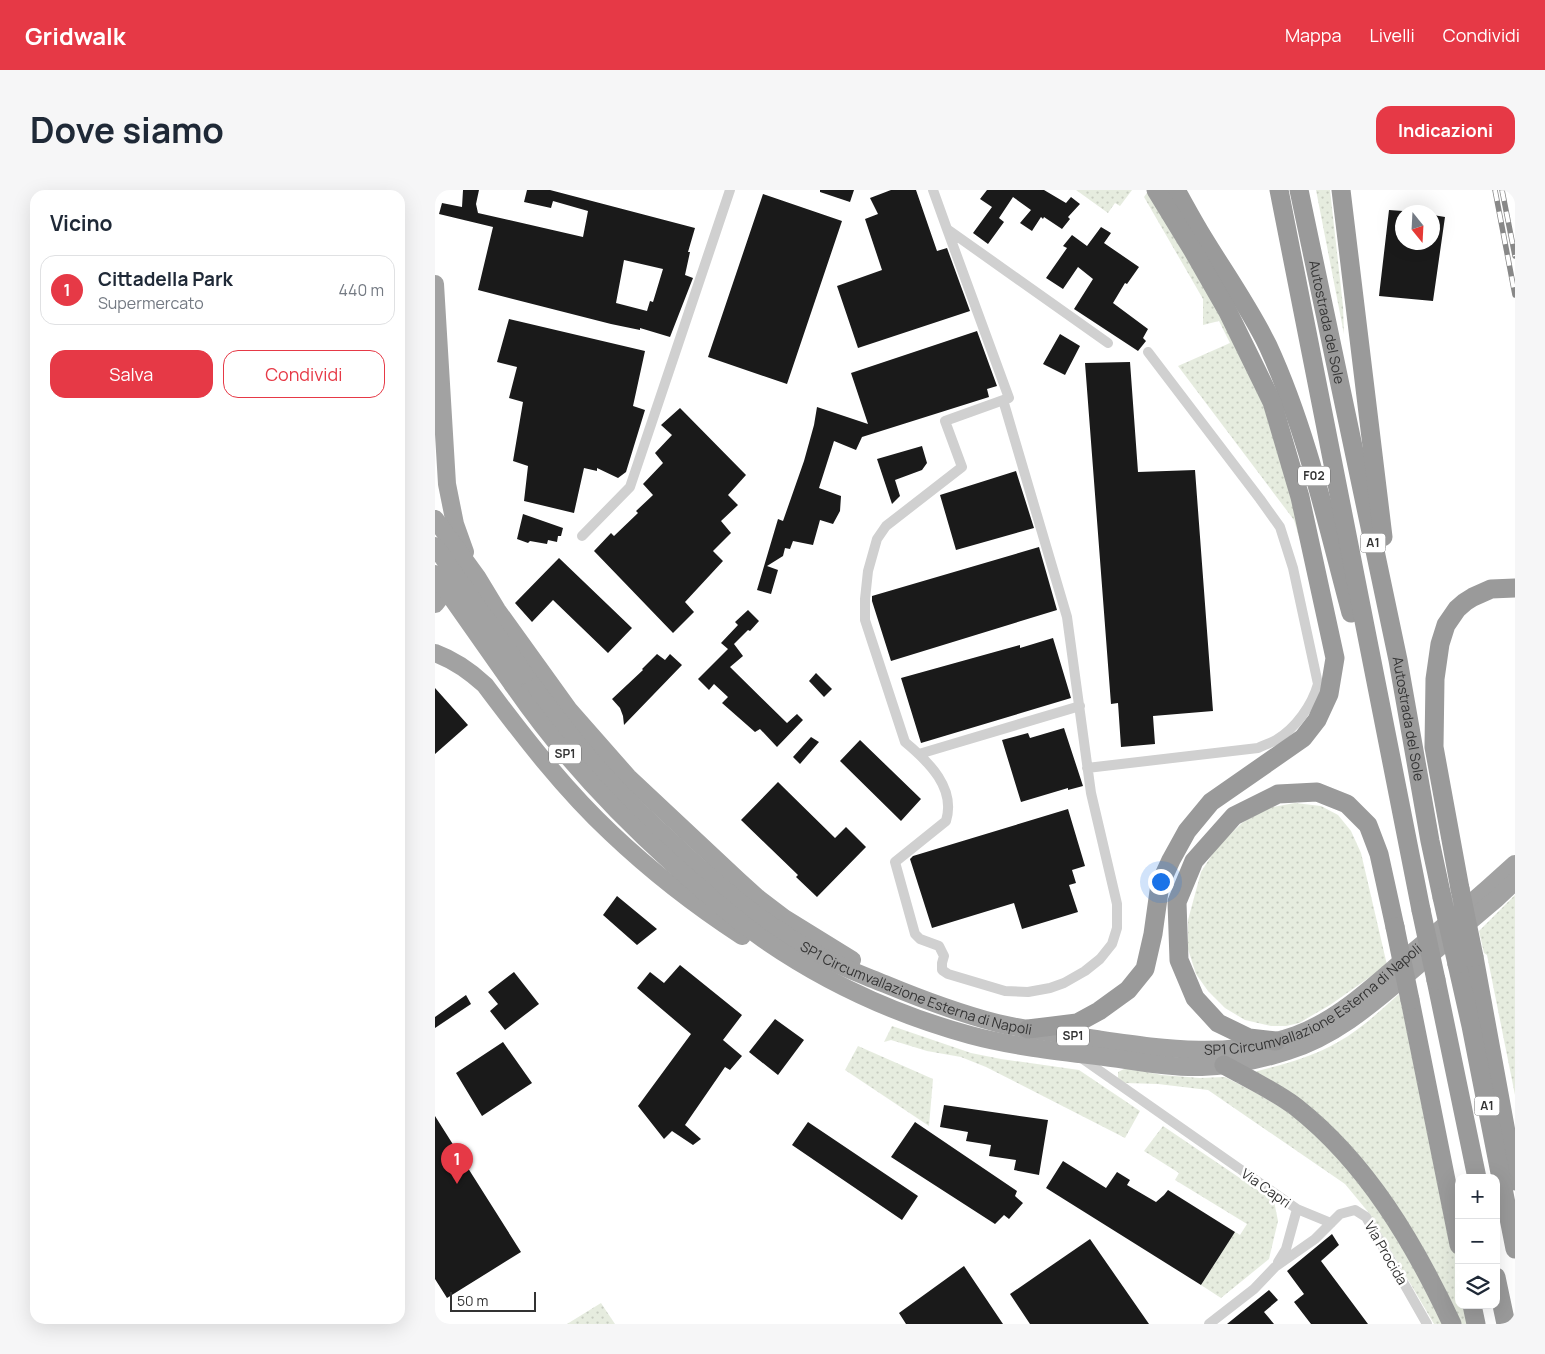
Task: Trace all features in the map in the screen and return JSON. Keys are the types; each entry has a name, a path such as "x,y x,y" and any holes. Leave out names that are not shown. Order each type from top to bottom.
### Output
{"highway":[{"path":"1029,1030 1077,1024 1128,990 1145,969 1153,934 1159,884 1187,831 1211,802 1303,738 1317,720 1329,694 1335,658 1300,497 1272,402 1228,312 1193,249 1156,190"},
{"name":"F02","path":"1176,190 1203,238 1242,299 1263,338 1289,396 1312,466 1397,784"},
{"name":"Autostrada del Sole","path":"1279,190 1421,910 1476,1174"},
{"name":"Autostrada del Sole","path":"1299,190 1398,660 1430,841 1442,897 1466,960 1471,1026 1515,1249"},
{"path":"1341,190 1398,660"},
{"path":"435,284 447,484 455,524 477,577"},
{"path":"435,519 477,577 497,610 569,710 628,777 738,880 784,918 906,993"},
{"name":"SP1 Circumvallazione Esterna di Napoli","path":"435,546 519,680 539,722 601,795 646,840 736,919 791,957 856,992 903,1012 969,1034 1020,1046 1176,1066 1200,1067 1223,1065 1251,1061 1290,1051 1325,1036 1363,1011 1515,881"},
{"name":"SP1 Circumvallazione Esterna di Napoli","path":"435,574 519,680 612,784 634,807 724,890 770,924 820,956 906,993 995,1022 1029,1030 1140,1045 1194,1050 1229,1050 1276,1041 1297,1034 1339,1012 1483,894 1515,864"},
{"path":"435,604 445,592 460,586 469,587 483,594 497,610"},
{"path":"1515,588 1491,589 1473,596 1451,617 1440,644 1435,679 1434,747 1460,889 1466,960 1515,1181"},
{"path":"435,643 459,665"},
{"path":"435,653 459,665 476,676 485,685 558,777 609,832 635,855 683,894 738,934 777,956 833,980"},
{"path":"1276,1041 1249,1038 1218,1023 1195,998 1179,960 1177,902 1194,861 1234,816 1278,794 1317,792 1347,804 1368,825 1379,854 1455,1225"},
{"path":"1223,1065 1295,1107 1358,1166 1375,1188 1410,1243 1452,1324"},
{"path":"1500,1296 1506,1324"},
{"path":"1472,1309 1475,1324"}],"street":[{"path":"582,536 630,486 730,190"},
{"path":"933,190 1009,398 1003,400 945,421 962,467 886,526 877,539 868,571 865,620 905,742 919,754 942,780 948,803 949,813 946,821 895,862 915,934 920,939 939,946 944,956 942,970 948,974 1005,991 1028,992 1064,983 1085,971 1100,959 1111,944 1117,928 1117,904 1091,793 1067,617 1003,400"},
{"path":"947,229 1108,343"},
{"path":"1087,768 1258,748 1277,740 1288,731 1305,712 1318,684 1293,568 1281,527 1261,498 1148,352"},
{"path":"919,754 1080,706"},
{"name":"Via Capri","path":"1076,1054 1297,1209 1331,1223"},
{"path":"1275,1267 1286,1249 1297,1209"},
{"name":"Via Procida","path":"1331,1223 1340,1214 1355,1210 1366,1217 1427,1324"},
{"path":"1209,1324 1254,1289 1275,1267 1315,1239 1331,1223"}],"shaded area":[{"path":"1076,190 1132,190 1120,206 1115,203 1108,213"},
{"path":"1149,190 1204,277 1264,402 1277,438 1309,570 1294,520 1178,366 1230,343 1219,321 1203,325 1203,299 1144,197"},
{"path":"1316,190 1330,190 1343,306 1344,334"},
{"path":"1295,803 1321,806 1338,815 1351,831 1361,853 1387,965 1330,1005 1299,1023 1286,1026 1271,1026 1245,1020 1225,1008 1208,991 1196,974 1188,949 1188,920 1201,872 1217,847 1242,823 1267,808"},
{"path":"1515,895 1515,1095 1487,955 1484,953 1479,931"},
{"path":"1399,994 1455,1251 1455,1309 1466,1309 1469,1324 1456,1324 1380,1187 1251,1073 1295,1061 1328,1048 1362,1026"},
{"path":"892,1026 971,1053 1079,1070 1140,1111 1125,1138 986,1067 961,1057 927,1051 891,1040 884,1042"},
{"path":"858,1046 933,1079 929,1126 845,1070"},
{"path":"1126,1068 1162,1075 1200,1078 1225,1077 1293,1115 1317,1135 1374,1198 1447,1324 1434,1324 1369,1213 1345,1184 1208,1090 1158,1084 1124,1083 1119,1081 1118,1072"},
{"path":"1163,1126 1274,1201 1278,1221 1269,1259 1221,1298 1201,1285 1235,1232 1240,1235 1247,1224 1175,1180 1179,1173 1144,1151"},
{"path":"601,1303 615,1324 567,1324"}],"building":[{"path":"463,190 479,190 476,204 478,213 583,237 588,211 553,201 551,208 524,202 527,190 550,190 695,228 688,252 690,252 685,275 693,278 670,337 640,328 640,330 611,324 478,290 493,227 439,214 442,203 462,207","holes":["624,260 663,269 653,302 650,301 647,311 616,303"]},
{"path":"820,190 854,190 850,202 820,192"},
{"path":"891,190 916,190 937,251 947,248 970,311 858,348 837,286 882,270 865,219 878,214 870,198"},
{"path":"987,190 1044,190 1066,203 1071,197 1080,204 1068,217 1070,219 1062,229 1041,217 1032,231 1020,223 1031,210 1013,197 999,218 1004,222 988,244 973,233 992,207 980,199"},
{"path":"763,194 842,221 787,384 708,357"},
{"path":"1389,210 1395,210 1395,250 1440,250 1440,216 1445,217 1433,301 1379,296"},
{"path":"1101,227 1111,233 1104,243 1139,267 1127,284 1125,283 1113,303 1148,329 1143,338 1146,341 1138,351 1074,309 1093,279 1078,267 1063,289 1046,278 1067,248 1063,246 1072,235 1087,246"},
{"path":"509,319 645,351 633,406 645,410 626,472 618,478 597,468 597,471 584,468 574,513 524,501 528,466 513,461 523,402 509,398 517,367 497,362"},
{"path":"977,331 997,386 987,389 989,397 862,437 856,450 834,441 819,488 841,496 840,511 833,524 820,520 813,545 793,541 790,549 785,548 783,556 767,566 778,570 771,594 757,590 778,519 783,521 804,461 817,407 868,424 851,373"},
{"path":"1060,334 1080,346 1065,375 1043,364"},
{"path":"1130,362 1138,472 1195,470 1213,711 1153,716 1155,744 1121,747 1118,703 1111,704 1085,363"},
{"path":"680,408 746,475 728,495 738,505 721,521 731,533 713,551 723,561 685,602 694,612 673,633 594,551 611,533 614,536 638,513 636,511 653,495 643,484 663,463 655,453 672,435 661,425"},
{"path":"922,446 927,463 922,470 895,480 900,496 892,504 877,459"},
{"path":"1016,471 1034,528 956,550 940,495"},
{"path":"523,514 563,528 557,542 548,540 547,544 530,541 528,543 517,539"},
{"path":"1039,547 1057,610 891,661 872,596"},
{"path":"559,558 632,628 608,653 553,600 532,622 515,603"},
{"path":"748,610 759,621 734,644 743,656 730,667 787,723 797,714 803,720 777,747 760,729 755,732 722,703 728,697 714,684 709,690 698,679 728,649 721,643 738,625 735,622"},
{"path":"1053,638 1071,698 921,743 901,678 1020,645 1020,648"},
{"path":"657,654 665,660 670,654 682,665 624,725 620,708 612,699"},
{"path":"816,673 832,689 824,697 809,681"},
{"path":"435,688 468,725 435,754"},
{"path":"1064,728 1083,786 1068,790 1068,788 1021,802 1002,740 1028,733 1030,738"},
{"path":"811,737 819,742 800,764 793,757"},
{"path":"860,740 921,799 901,821 840,761"},
{"path":"778,782 835,838 846,827 866,847 817,897 796,877 798,875 741,820"},
{"path":"1068,809 1085,866 1072,870 1076,883 1069,885 1078,912 1022,929 1014,903 932,928 910,859 913,856"},
{"path":"617,896 657,929 637,945 603,915"},
{"path":"680,965 742,1015 723,1040 742,1056 730,1070 725,1067 685,1125 701,1139 693,1145 672,1131 664,1139 638,1106 691,1034 637,988 650,972 664,983"},
{"path":"514,972 539,1004 505,1030 490,1011 498,1004 488,992"},
{"path":"466,995 471,1004 435,1028 435,1017"},
{"path":"775,1019 804,1040 778,1075 749,1052"},
{"path":"503,1042 532,1083 482,1116 456,1073"},
{"path":"944,1105 1048,1120 1039,1175 1014,1170 1016,1160 989,1156 991,1145 966,1141 968,1132 940,1127"},
{"path":"435,1116 521,1252 447,1298 435,1279"},
{"path":"808,1122 918,1196 902,1220 792,1145"},
{"path":"915,1122 1017,1191 1015,1196 1023,1203 1009,1219 1004,1215 995,1224 891,1157"},
{"path":"1063,1161 1106,1188 1117,1172 1130,1180 1127,1185 1156,1202 1168,1190 1235,1232 1201,1285 1046,1188"},
{"path":"1332,1234 1339,1245 1321,1261 1368,1324 1311,1324 1294,1302 1304,1294 1287,1271"},
{"path":"1090,1239 1149,1324 1030,1324 1010,1294"},
{"path":"964,1266 1003,1324 906,1324 899,1313"},
{"path":"1269,1290 1278,1300 1264,1312 1274,1324 1227,1324"}],"railway":[{"path":"1495,190 1515,295"},
{"path":"1502,190 1515,256"}],"place":[{"name":"Cittadella Park","path":"457,1184"}]}
